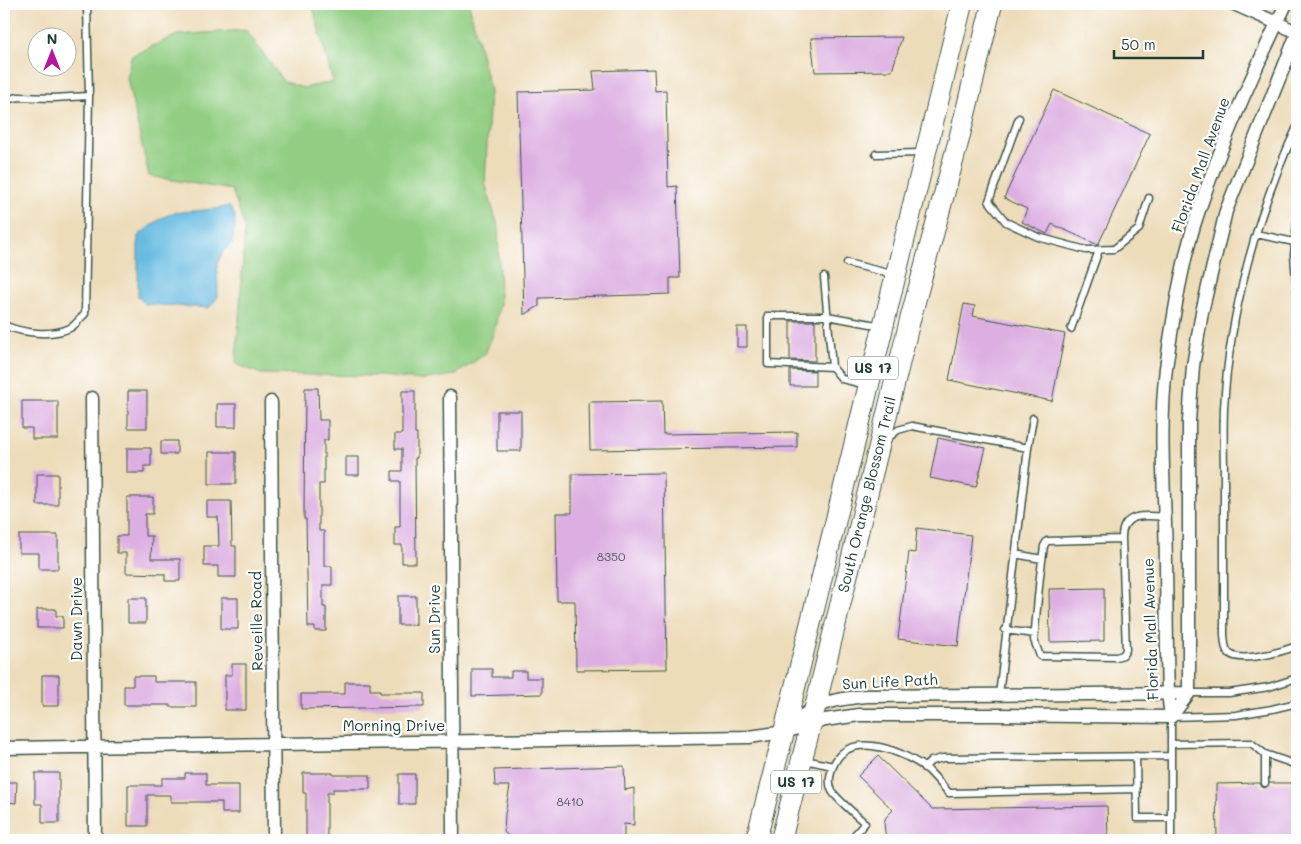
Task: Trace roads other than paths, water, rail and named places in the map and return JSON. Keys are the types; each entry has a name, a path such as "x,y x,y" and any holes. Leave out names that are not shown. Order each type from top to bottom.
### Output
{"main road":[{"name":"South Orange Blossom Trail","path":"756,840 962,4"},
{"name":"South Orange Blossom Trail","path":"780,840 802,760 915,299 959,139 992,4"}],"street":[{"path":"1189,693 1189,421 1193,366 1202,312 1226,211 1297,33 1234,4"},
{"name":"Florida Mall Avenue","path":"1171,717 1168,693 1163,484 1166,368 1180,285 1201,205 1235,115 1277,23 1288,5"},
{"name":"Sun Drive","path":"450,397 453,840"},
{"name":"Dawn Drive","path":"92,398 96,840"},
{"name":"Reveille Road","path":"271,402 274,840"},
{"name":"Florida Mall Avenue","path":"1171,717 1189,693"},
{"name":"Sun Life Path","path":"784,732 837,700 866,696 1189,693"},
{"path":"996,714 998,694"},
{"name":"Sun Life Path","path":"784,732 801,715 813,715 825,720 859,715 996,714 1171,717"},
{"name":"Morning Drive","path":"4,748 749,737 784,732"}],"lane":[{"path":"4,325 15,330 52,333 72,327 85,314 89,96 88,4"},
{"path":"4,100 19,97 89,96"},
{"path":"1019,118 989,202 1006,222 1038,237 1086,250 1114,249 1139,228 1149,198"},
{"path":"1297,127 1272,182 1256,234 1232,337 1224,406 1225,644 1230,655 1235,657 1270,654 1297,646"},
{"path":"876,154 926,153"},
{"path":"1297,222 1294,242 1294,270 1297,292"},
{"path":"1256,234 1294,242"},
{"path":"1071,329 1099,250"},
{"path":"848,263 895,275"},
{"path":"824,277 832,367 842,379 868,386"},
{"path":"832,367 768,364 768,316 827,316 883,326"},
{"path":"998,694 1033,418"},
{"path":"879,446 898,430 912,426 1028,448"},
{"path":"1122,539 1047,541 1044,546 1042,559 1034,640 1040,656 1116,657 1123,655 1126,650 1122,539 1124,527 1131,519 1143,515 1165,517"},
{"path":"1016,554 1042,559"},
{"path":"1005,630 1035,634"},
{"path":"1189,693 1245,691 1269,687 1297,678"},
{"path":"1171,840 1171,717 1236,715 1297,703"},
{"path":"1171,744 1250,743 1264,754 1297,765"},
{"path":"850,840 865,824 832,791 830,773 839,755 849,749 860,746 877,746 894,750 924,768 949,793 1136,789"},
{"path":"1264,754 1265,783"},
{"path":"1136,756 1136,818 1171,818"},
{"path":"924,768 931,761 942,758 1171,756"},
{"path":"802,760 833,766"}],"water":[{"path":"229,206 235,215 232,243 223,252 217,264 218,297 209,308 145,304 138,297 138,236 164,217 174,213"}]}
